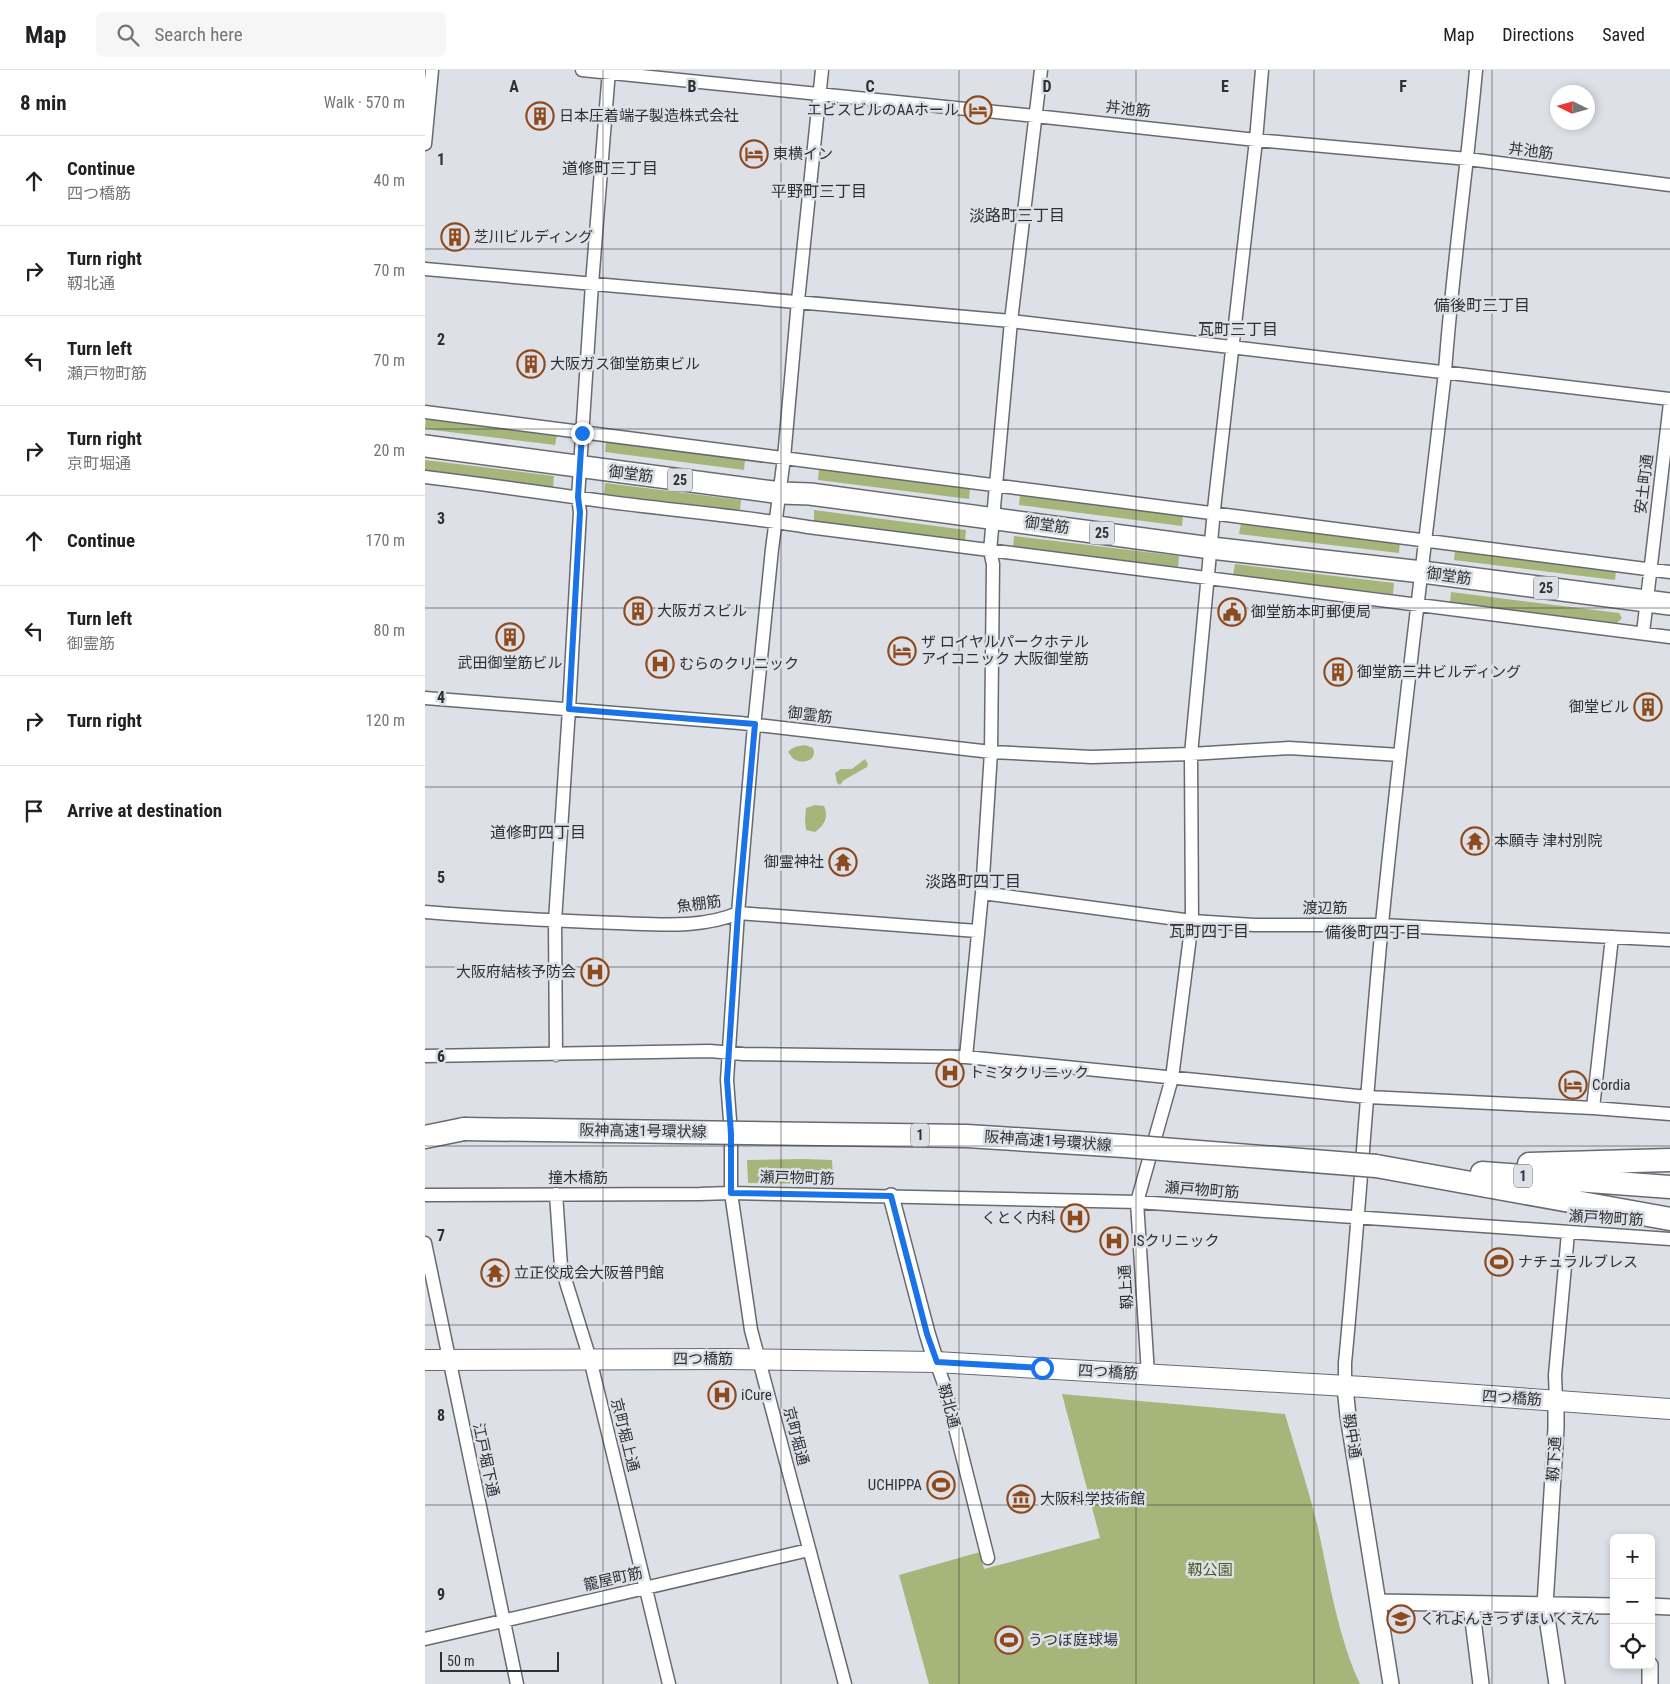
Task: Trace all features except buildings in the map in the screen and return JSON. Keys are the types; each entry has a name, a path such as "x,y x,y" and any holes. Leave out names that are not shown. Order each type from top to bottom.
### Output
{"highway":[{"name":"御堂筋","path":"425,446 781,493 810,494 1211,548 1422,572 1670,604"},
{"name":"阪神高速1号環状線","path":"425,1129 967,1136 1670,1187"},
{"path":"425,1137 464,1129"},
{"name":"1","path":"1418,1168 1670,1160"},
{"path":"1376,1166 1670,1219"}],"main road":[{"name":"四つ橋筋","path":"425,1360 590,1359 937,1362 1670,1408"}],"street":[{"path":"425,144 432,70"},
{"name":"丼池筋","path":"582,70 609,71 1256,140 1468,159 1670,185"},
{"name":"京町堀通","path":"822,70 798,301 785,458 772,549 755,724 738,913 727,1080 731,1134 731,1193 751,1330 843,1684"},
{"path":"966,1057 982,893 991,752 993,564 990,551 992,518 1011,321 1041,70"},
{"name":"靱上通","path":"1148,1374 1137,1202 1172,1078 1192,921 1191,754 1207,578 1256,140 1262,70"},
{"name":"靱中通","path":"1391,1684 1348,1416 1345,1363 1359,1216 1382,925 1445,372 1449,316 1468,159 1476,70"},
{"path":"556,1055 555,921 569,709 580,512 578,497 591,284 609,71"},
{"path":"425,269 1011,321 1445,372 1670,401"},
{"name":"安土町通","path":"1643,633 1670,401"},
{"path":"425,412 1670,572"},
{"path":"425,477 1670,637"},
{"name":"御霊筋","path":"425,698 755,724 991,752 1092,757 1191,754 1289,748 1400,755"},
{"name":"渡辺筋","path":"982,893 1192,921 1254,925 1382,925 1670,940"},
{"name":"魚棚筋","path":"425,912 555,921 669,925 723,920 738,913 977,932"},
{"path":"1593,1108 1612,937"},
{"path":"425,1056 710,1051 966,1057 1367,1097 1593,1108 1670,1114"},
{"name":"撞木橋筋","path":"425,1194 731,1193"},
{"name":"瀬戸物町筋","path":"731,1193 1137,1202 1670,1239"},
{"name":"京町堀上通","path":"556,1194 561,1266 590,1359 669,1684"},
{"name":"靱北通","path":"891,1196 927,1334 944,1384 988,1558"},
{"name":"靱下通","path":"1557,1684 1545,1605 1556,1428 1555,1375 1568,1233"},
{"name":"江戸堀下通","path":"425,1243 517,1684"},
{"name":"籠屋町筋","path":"425,1639 809,1550"},
{"path":"1379,1602 1610,1606"},
{"path":"1471,1604 1481,1684"},
{"path":"1655,1606 1670,1607"},
{"path":"1650,1669 1650,1684"}],"green space":[{"path":"426,418 557,435 555,445 425,429"},
{"path":"606,442 745,460 744,470 605,452"},
{"path":"425,460 554,476 553,487 425,471"},
{"path":"819,468 970,488 969,499 818,480"},
{"path":"605,483 741,500 740,510 604,494"},
{"path":"1020,494 1183,515 1182,526 1019,505"},
{"path":"814,510 966,530 965,540 814,521"},
{"path":"1241,523 1400,541 1399,553 1239,534"},
{"path":"1014,536 1179,556 1178,567 1013,547"},
{"path":"1455,550 1616,571 1615,580 1454,560"},
{"path":"1235,564 1394,583 1393,594 1233,575"},
{"path":"1451,592 1619,613 1622,618 1617,623 1450,602"},
{"path":"805,745 813,748 812,758 801,762 793,759 788,752 798,746"},
{"path":"865,759 868,764 867,767 844,780 840,785 837,783 835,773 841,769 852,769"},
{"path":"815,805 824,806 826,817 821,827 815,832 806,830 805,820 806,808"},
{"path":"747,1160 832,1160 833,1184 748,1183"},
{"name":"靱公園","path":"1062,1394 1285,1414 1307,1485 1340,1627 1352,1666 1360,1684 929,1684 899,1575 980,1552 984,1569 1100,1538"}],"place":[{"name":"エビスビルのAAホール","path":"978,110"},
{"name":"日本圧着端子製造株式会社","path":"540,116"},
{"name":"東横イン","path":"754,154"},
{"name":"芝川ビルディング","path":"455,237"},
{"name":"大阪ガス御堂筋東ビル","path":"531,364"},
{"name":"大阪ガスビル","path":"638,611"},
{"name":"御堂筋本町郵便局","path":"1232,612"},
{"name":"武田御堂筋ビル","path":"510,637"},
{"name":"ザ ロイヤルパークホテル アイコニック 大阪御堂筋","path":"902,651"},
{"name":"むらのクリニック","path":"660,664"},
{"name":"御堂筋三井ビルディング","path":"1338,672"},
{"name":"御堂ビル","path":"1648,707"},
{"name":"本願寺 津村別院","path":"1475,841"},
{"name":"御霊神社","path":"843,862"},
{"name":"大阪府結核予防会","path":"595,972"},
{"name":"トミタクリニック","path":"950,1073"},
{"name":"Cordia","path":"1573,1085"},
{"name":"くとく内科","path":"1075,1218"},
{"name":"ISクリニック","path":"1114,1241"},
{"name":"ナチュラルブレス","path":"1499,1262"},
{"name":"立正佼成会大阪普門館","path":"495,1273"},
{"name":"iCure","path":"722,1395"},
{"name":"UCHIPPA","path":"941,1485"},
{"name":"大阪科学技術館","path":"1021,1499"},
{"name":"くれよんきっずほいくえん","path":"1401,1619"},
{"name":"うつぼ庭球場","path":"1009,1640"}],"district":[{"name":"道修町三丁目","path":"610,168"},
{"name":"平野町三丁目","path":"819,191"},
{"name":"淡路町三丁目","path":"1017,215"},
{"name":"備後町三丁目","path":"1482,305"},
{"name":"瓦町三丁目","path":"1238,329"},
{"name":"道修町四丁目","path":"538,832"},
{"name":"淡路町四丁目","path":"973,881"},
{"name":"瓦町四丁目","path":"1209,931"},
{"name":"備後町四丁目","path":"1373,932"}],"route":[{"path":"582,433 578,497 580,512 569,709 755,724 738,913 727,1080 731,1134 731,1193 891,1196 927,1334 937,1362 1042,1368"}]}
